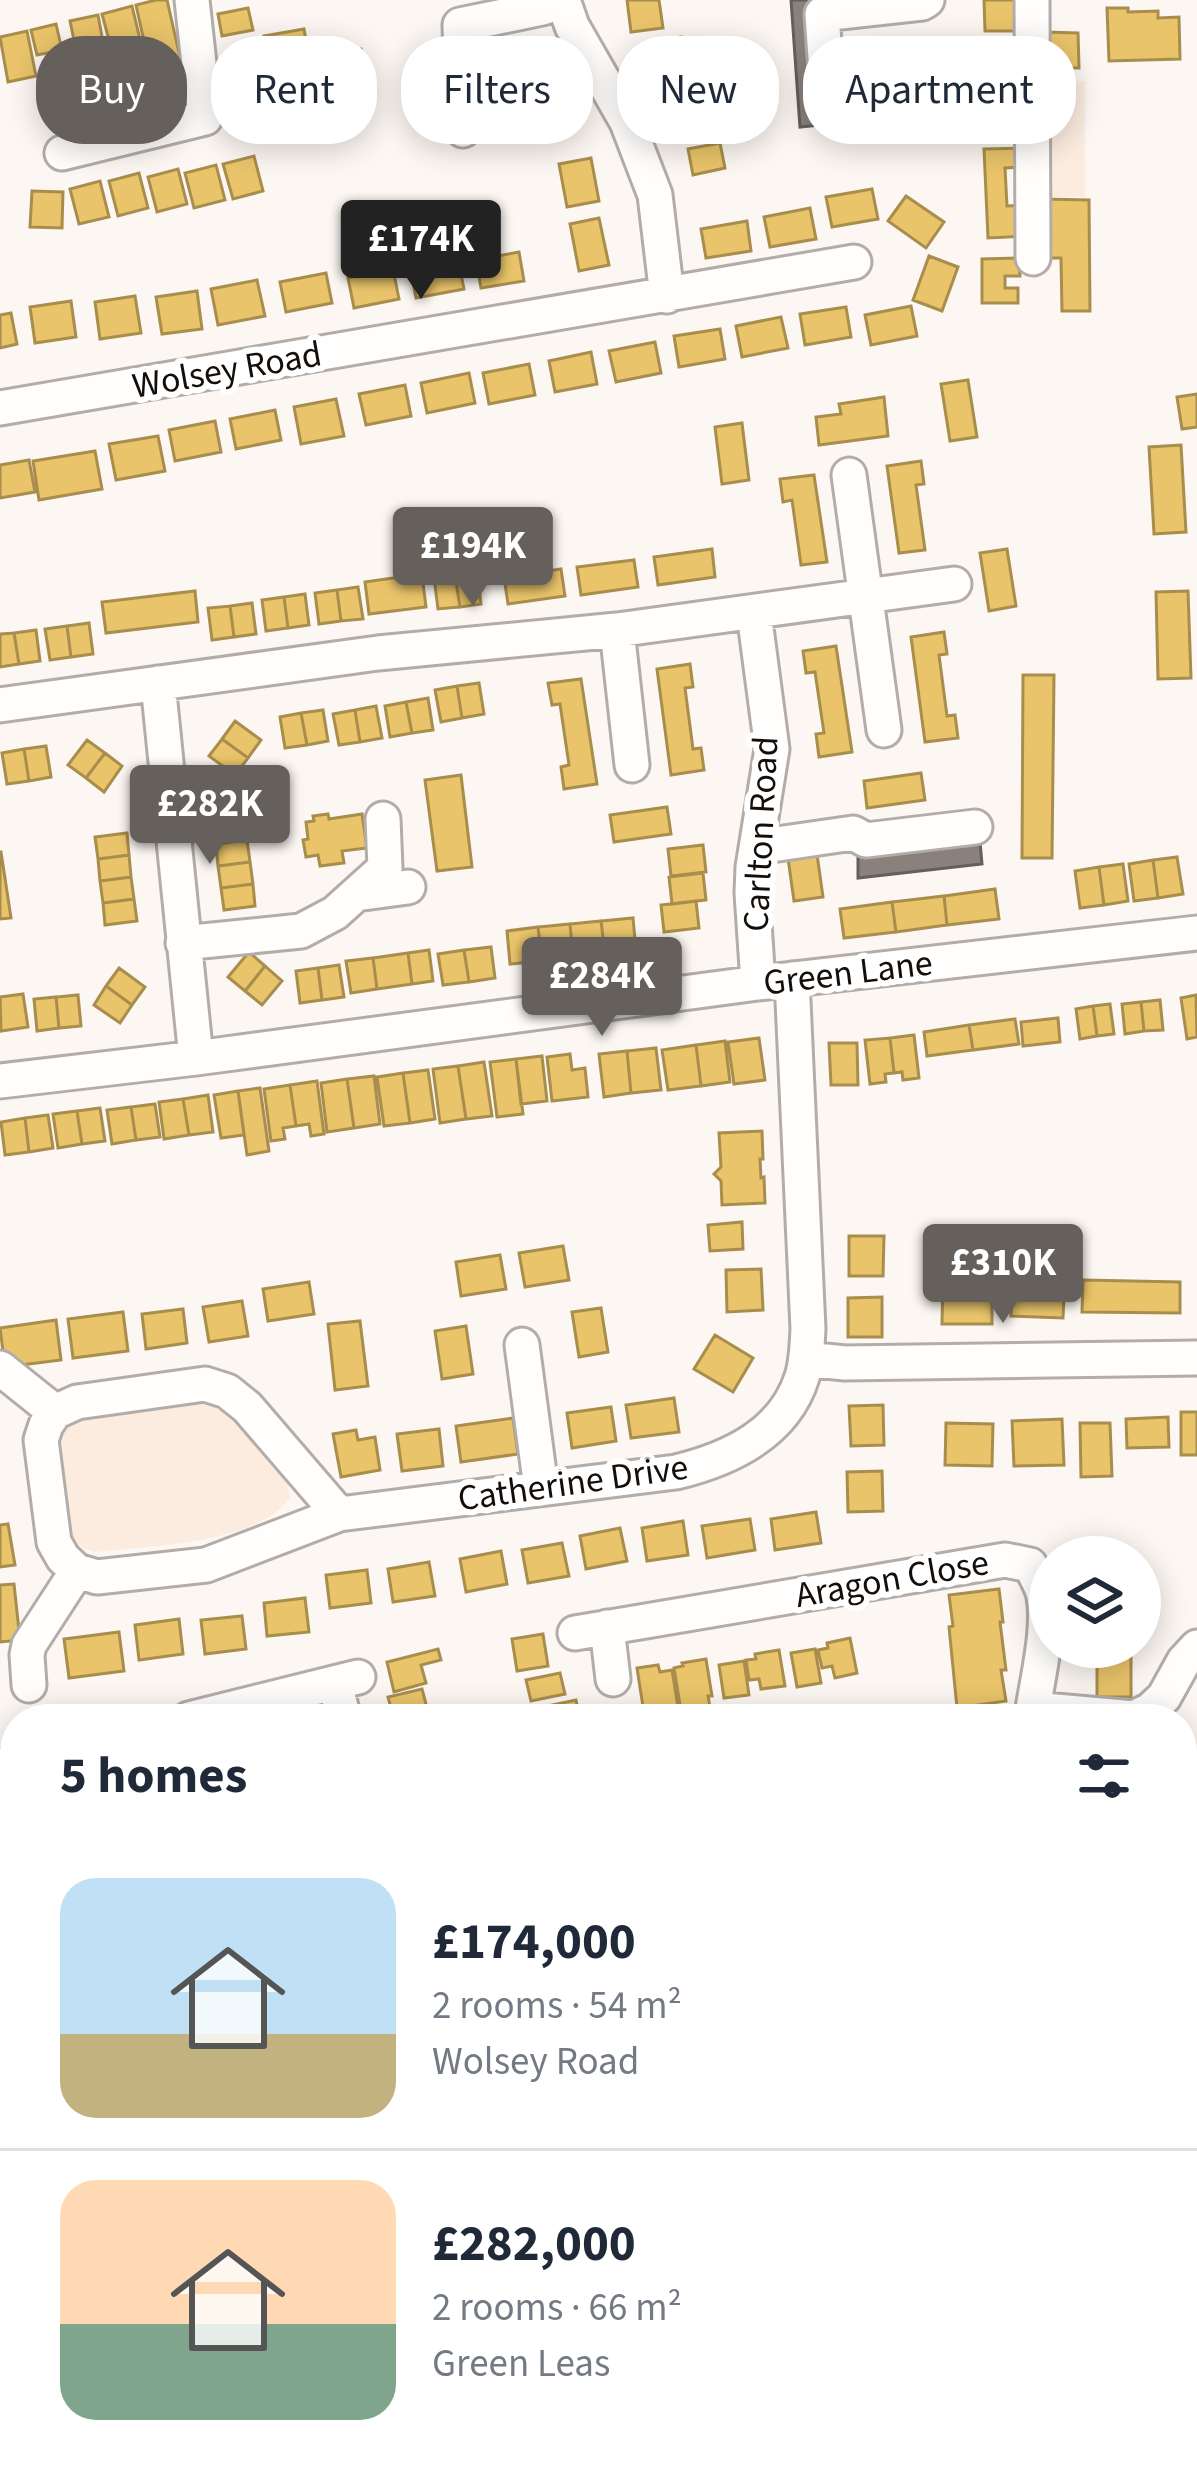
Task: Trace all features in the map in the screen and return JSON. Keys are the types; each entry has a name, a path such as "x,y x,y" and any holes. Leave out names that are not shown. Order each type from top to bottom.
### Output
{"street":[{"path":"62,153 205,118 192,0"},
{"path":"460,36 460,25 563,0 572,26 627,122 655,194 667,296"},
{"path":"824,36 822,14 927,0"},
{"path":"1031,0 1033,258"},
{"name":"Wolsey Road","path":"0,408 854,262"},
{"path":"849,476 884,730"},
{"path":"0,705 378,653 617,630 954,584"},
{"name":"Carlton Road","path":"754,613 772,749 752,893 775,981"},
{"path":"617,630 632,765"},
{"path":"158,683 196,1058"},
{"path":"183,943 301,931 335,913 386,868 383,820"},
{"path":"757,847 853,833 866,840 975,827"},
{"path":"356,894 408,887"},
{"name":"Green Lane","path":"0,1081 775,981 1197,933"},
{"name":"Catherine Drive","path":"77,1571 97,1577 206,1565 339,1514 676,1472 729,1456 754,1442 795,1396 806,1359 808,1329 775,981"},
{"path":"522,1345 541,1489"},
{"path":"806,1359 845,1363 1197,1358"},
{"path":"0,1368 56,1412"},
{"path":"29,1685 29,1645 77,1571 55,1543 41,1440 56,1412 77,1402 205,1384 227,1391 247,1407 339,1514"},
{"name":"Aragon Close","path":"613,1679 591,1630 1005,1560 1030,1565 1042,1589 1033,1704"},
{"path":"1156,1704 1197,1647"},
{"path":"249,1704 346,1680 345,1704"}],"shaded area":[{"path":"1076,81 1085,81 1085,197 1038,197 1038,144 1076,144"},
{"path":"216,1397 228,1402 287,1479 290,1497 275,1513 229,1533 172,1544 95,1552 74,1540 62,1506 60,1428 84,1414"}],"building: Homes":[{"path":"167,0 175,36 143,36 136,5"},
{"path":"627,0 659,0 663,28 631,32"},
{"path":"984,0 1017,0 1018,31 985,31"},
{"path":"132,6 139,36 108,36 102,14"},
{"path":"248,8 253,30 222,36 218,14"},
{"path":"1107,8 1179,17 1180,59 1109,61"},
{"path":"98,15 102,36 73,36 70,21"},
{"path":"56,24 59,36 36,36 36,51 31,30"},
{"path":"304,29 305,36 264,36"},
{"path":"27,31 36,76 8,82 0,37"},
{"path":"1044,32 1078,33 1079,68 1076,36 1044,36"},
{"path":"720,144 725,168 693,175 688,149"},
{"path":"1024,148 1025,167 1005,168 1007,206 1026,205 1028,236 988,238 984,149"},
{"path":"254,156 263,191 233,199 223,164"},
{"path":"591,158 599,201 567,207 559,164"},
{"path":"216,165 225,200 194,208 185,173"},
{"path":"178,169 187,204 157,212 148,177"},
{"path":"139,173 148,208 118,216 109,181"},
{"path":"100,181 109,217 79,224 70,189"},
{"path":"872,189 878,219 832,227 826,197"},
{"path":"32,191 63,192 62,228 30,227"},
{"path":"906,196 944,222 926,248 888,221"},
{"path":"1042,199 1089,200 1090,311 1062,311 1061,258 1042,258"},
{"path":"810,208 816,239 770,247 764,217"},
{"path":"599,218 609,265 579,271 570,224"},
{"path":"747,221 751,251 706,258 701,229"},
{"path":"519,252 524,281 481,288 476,260"},
{"path":"929,256 958,267 942,311 913,300"},
{"path":"1019,258 1020,276 1005,276 1005,288 1018,288 1018,303 982,303 982,259"},
{"path":"458,259 464,289 416,298 410,268"},
{"path":"393,269 399,299 354,308 348,278"},
{"path":"326,273 332,303 286,312 280,282"},
{"path":"257,280 265,316 218,325 211,289"},
{"path":"197,291 202,329 162,334 156,297"},
{"path":"135,296 141,333 100,339 95,302"},
{"path":"71,301 76,337 35,343 30,307"},
{"path":"911,306 917,336 871,345 865,315"},
{"path":"846,307 851,337 805,345 800,314"},
{"path":"11,313 17,344 0,348 0,315"},
{"path":"781,317 788,348 742,357 736,326"},
{"path":"720,329 725,359 679,367 674,336"},
{"path":"655,342 661,373 616,382 609,351"},
{"path":"591,352 597,384 555,392 549,361"},
{"path":"529,364 535,395 489,404 483,373"},
{"path":"469,373 475,403 427,413 421,383"},
{"path":"968,380 977,437 950,441 941,384"},
{"path":"405,385 411,416 366,425 359,394"},
{"path":"1197,394 1197,427 1182,429 1177,397"},
{"path":"884,397 888,436 819,445 816,417 841,414 839,404"},
{"path":"336,399 344,436 301,444 294,407"},
{"path":"275,410 281,440 236,449 230,419"},
{"path":"215,421 221,452 175,461 169,430"},
{"path":"742,423 749,480 722,484 715,427"},
{"path":"158,436 165,471 116,480 109,444"},
{"path":"1181,445 1186,532 1154,534 1149,447"},
{"path":"95,451 102,489 39,500 33,461"},
{"path":"29,460 35,492 0,498 0,465"},
{"path":"921,461 924,484 916,485 925,550 899,553 887,466"},
{"path":"814,475 827,562 801,565 792,500 783,502 780,479"},
{"path":"712,549 715,577 658,585 654,557"},
{"path":"1007,549 1016,606 989,611 980,553"},
{"path":"634,560 638,587 581,595 577,567"},
{"path":"412,561 421,567 426,607 369,614 365,582 400,577 399,571"},
{"path":"561,569 565,596 508,604 504,577"},
{"path":"477,572 481,604 460,607 455,575"},
{"path":"455,575 460,607 438,609 434,578"},
{"path":"358,587 363,619 341,621 337,590"},
{"path":"337,590 341,621 319,624 315,593"},
{"path":"195,591 198,622 106,633 102,602"},
{"path":"1188,591 1191,678 1158,679 1156,592"},
{"path":"305,594 309,625 288,628 284,597"},
{"path":"284,597 288,628 266,631 262,600"},
{"path":"252,603 256,634 234,637 230,606"},
{"path":"230,606 234,637 212,640 208,608"},
{"path":"89,623 93,654 71,657 67,626"},
{"path":"67,626 71,657 50,660 45,629"},
{"path":"36,630 40,661 19,664 14,633"},
{"path":"944,632 947,654 939,655 947,716 955,715 958,738 925,742 911,637"},
{"path":"14,633 19,664 0,667 0,634"},
{"path":"836,646 852,752 819,757 816,734 824,733 815,672 806,673 803,651"},
{"path":"690,664 693,687 685,688 693,749 701,748 704,770 671,775 657,669"},
{"path":"1023,675 1054,675 1052,858 1022,858"},
{"path":"581,679 597,784 564,789 561,767 569,765 560,704 552,705 548,683"},
{"path":"479,683 484,714 462,718 457,686"},
{"path":"457,686 462,718 441,722 435,690"},
{"path":"428,698 433,730 412,733 406,702"},
{"path":"406,702 412,733 390,737 385,706"},
{"path":"376,706 382,738 360,742 355,710"},
{"path":"323,710 328,741 307,745 301,713"},
{"path":"355,710 360,742 339,745 333,714"},
{"path":"301,713 307,745 285,748 280,717"},
{"path":"235,721 261,740 248,758 222,739"},
{"path":"222,739 248,758 235,775 209,756"},
{"path":"87,740 105,753 86,778 68,765"},
{"path":"46,746 51,777 29,781 24,749"},
{"path":"24,749 29,781 7,784 2,753"},
{"path":"105,753 122,766 104,792 86,778"},
{"path":"921,773 925,800 867,808 864,781"},
{"path":"461,775 472,867 437,871 425,780"},
{"path":"667,807 671,834 614,842 610,815"},
{"path":"328,814 329,819 362,814 367,848 342,851 344,863 320,866 318,855 306,857 303,840 308,839 306,822"},
{"path":"245,818 247,840 216,844 213,822"},
{"path":"127,833 129,855 98,859 95,837"},
{"path":"247,840 250,862 218,866 216,844"},
{"path":"703,845 706,872 671,876 668,849"},
{"path":"816,847 823,897 794,901 787,851"},
{"path":"0,852 11,918 0,919"},
{"path":"129,855 131,877 100,881 98,859"},
{"path":"1177,857 1183,894 1158,898 1153,860"},
{"path":"1153,860 1158,898 1134,901 1129,864"},
{"path":"250,862 253,884 221,888 218,866"},
{"path":"1123,864 1128,901 1104,905 1099,867"},
{"path":"1099,867 1104,905 1080,908 1075,871"},
{"path":"703,873 706,900 672,904 669,877"},
{"path":"131,877 134,899 103,903 100,881"},
{"path":"253,884 255,906 224,910 221,888"},
{"path":"995,889 999,919 947,925 944,896"},
{"path":"944,896 947,925 896,932 892,902"},
{"path":"134,899 137,921 105,925 103,903"},
{"path":"696,901 699,928 664,932 661,905"},
{"path":"892,902 896,932 844,938 840,909"},
{"path":"633,918 636,951 605,954 601,921"},
{"path":"601,921 605,954 573,957 570,924"},
{"path":"570,924 573,957 542,961 538,927"},
{"path":"538,927 542,961 510,964 507,931"},
{"path":"491,947 495,978 469,982 464,950"},
{"path":"429,950 433,981 412,984 408,953"},
{"path":"464,950 469,982 443,985 438,954"},
{"path":"249,952 265,966 245,991 228,977"},
{"path":"408,953 412,984 377,989 373,958"},
{"path":"373,958 377,989 351,993 346,961"},
{"path":"339,965 344,997 322,1000 318,968"},
{"path":"265,966 282,981 262,1005 245,991"},
{"path":"119,968 145,987 132,1005 106,986"},
{"path":"318,968 322,1000 300,1003 296,971"},
{"path":"106,986 132,1005 120,1023 94,1005"},
{"path":"23,994 28,1027 1,1031 0,997"},
{"path":"78,995 81,1026 59,1028 56,997"},
{"path":"1196,995 1197,1037 1187,1039 1181,998"},
{"path":"56,997 59,1028 37,1031 34,999"},
{"path":"1160,1000 1163,1030 1144,1031 1141,1002"},
{"path":"1141,1002 1144,1031 1125,1034 1122,1004"},
{"path":"1110,1004 1114,1034 1097,1036 1093,1006"},
{"path":"1093,1006 1097,1036 1080,1039 1076,1009"},
{"path":"1058,1018 1060,1042 1023,1046 1021,1022"},
{"path":"1015,1019 1019,1044 973,1050 969,1025"},
{"path":"969,1025 973,1050 927,1056 924,1032"},
{"path":"914,1035 919,1078 903,1080 902,1072 894,1073 890,1038"},
{"path":"759,1038 765,1080 734,1084 728,1042"},
{"path":"890,1038 894,1073 885,1074 886,1082 870,1084 865,1040"},
{"path":"725,1041 730,1082 701,1086 696,1045"},
{"path":"829,1043 857,1043 858,1085 831,1085"},
{"path":"696,1045 701,1086 668,1090 662,1050"},
{"path":"656,1048 661,1090 631,1093 627,1051"},
{"path":"627,1051 631,1093 604,1097 599,1054"},
{"path":"570,1054 572,1070 585,1068 588,1097 552,1101 547,1057"},
{"path":"542,1056 547,1101 521,1104 516,1059"},
{"path":"516,1059 523,1114 497,1117 490,1062"},
{"path":"484,1062 492,1116 466,1119 458,1066"},
{"path":"458,1066 466,1119 440,1123 433,1069"},
{"path":"428,1070 435,1119 410,1123 403,1073"},
{"path":"403,1073 410,1123 384,1126 377,1077"},
{"path":"374,1076 380,1124 354,1128 347,1079"},
{"path":"347,1079 354,1128 327,1132 321,1083"},
{"path":"317,1081 324,1134 311,1136 309,1124 296,1126 290,1085"},
{"path":"290,1085 296,1126 283,1128 285,1139 271,1141 264,1089"},
{"path":"260,1088 269,1151 247,1155 238,1091"},
{"path":"238,1091 244,1135 221,1138 214,1095"},
{"path":"208,1095 213,1132 189,1135 183,1099"},
{"path":"183,1099 189,1135 164,1139 159,1102"},
{"path":"155,1104 160,1137 136,1140 131,1107"},
{"path":"131,1107 136,1140 112,1144 107,1110"},
{"path":"100,1108 105,1141 82,1144 77,1111"},
{"path":"77,1111 82,1144 58,1148 53,1114"},
{"path":"48,1115 53,1148 29,1152 25,1118"},
{"path":"25,1118 29,1152 5,1155 1,1122"},
{"path":"762,1131 765,1203 722,1205 721,1181 714,1174 721,1167 719,1133"},
{"path":"742,1222 743,1249 710,1251 708,1225"},
{"path":"849,1236 884,1236 883,1276 849,1276"},
{"path":"563,1246 569,1280 525,1287 519,1253"},
{"path":"500,1255 506,1289 461,1296 456,1262"},
{"path":"761,1269 763,1310 727,1312 726,1270"},
{"path":"1013,1269 1065,1271 1063,1318 1011,1316"},
{"path":"992,1277 992,1324 942,1324 943,1278"},
{"path":"1083,1280 1180,1282 1180,1313 1082,1312"},
{"path":"309,1282 314,1314 268,1321 263,1289"},
{"path":"882,1297 882,1337 848,1337 848,1298"},
{"path":"242,1301 248,1336 209,1342 203,1307"},
{"path":"601,1308 608,1352 579,1357 572,1312"},
{"path":"183,1309 187,1343 146,1349 142,1314"},
{"path":"123,1312 128,1351 73,1358 68,1319"},
{"path":"56,1320 61,1360 5,1367 0,1328"},
{"path":"360,1321 368,1386 335,1390 328,1324"},
{"path":"466,1326 473,1374 442,1379 435,1331"},
{"path":"715,1335 753,1358 733,1392 694,1369"},
{"path":"674,1398 679,1432 631,1438 626,1405"},
{"path":"883,1405 884,1445 851,1446 849,1406"},
{"path":"611,1407 616,1441 572,1448 567,1413"},
{"path":"1181,1412 1197,1412 1197,1455 1181,1455"},
{"path":"1168,1417 1169,1447 1127,1448 1126,1419"},
{"path":"513,1418 518,1454 461,1462 456,1426"},
{"path":"1062,1419 1064,1465 1014,1466 1012,1421"},
{"path":"946,1423 993,1424 992,1466 945,1465"},
{"path":"1080,1423 1110,1423 1112,1476 1081,1477"},
{"path":"439,1429 443,1466 402,1471 397,1434"},
{"path":"356,1430 358,1440 375,1437 380,1470 341,1477 333,1434"},
{"path":"882,1471 883,1511 848,1512 847,1472"},
{"path":"816,1512 821,1543 775,1550 771,1519"},
{"path":"750,1519 755,1550 707,1558 702,1526"},
{"path":"683,1521 688,1555 647,1561 642,1528"},
{"path":"8,1524 15,1565 0,1567 0,1525"},
{"path":"620,1528 627,1561 586,1569 580,1536"},
{"path":"562,1543 569,1576 528,1583 522,1550"},
{"path":"501,1551 507,1584 466,1592 460,1559"},
{"path":"429,1562 435,1596 393,1602 388,1569"},
{"path":"367,1570 371,1603 330,1608 326,1575"},
{"path":"14,1584 20,1640 0,1642 0,1585"},
{"path":"999,1589 1006,1701 957,1704 949,1595"},
{"path":"305,1598 309,1632 267,1636 264,1603"},
{"path":"242,1616 246,1649 205,1654 201,1620"},
{"path":"179,1619 183,1654 139,1660 135,1625"},
{"path":"119,1632 124,1671 69,1678 64,1639"},
{"path":"543,1634 548,1666 517,1671 512,1639"},
{"path":"850,1638 857,1673 835,1678 832,1666 822,1668 818,1650"},
{"path":"438,1649 441,1660 421,1665 426,1683 394,1692 387,1662"},
{"path":"815,1649 821,1683 797,1687 791,1653"},
{"path":"779,1650 785,1686 761,1689 759,1679 749,1680 746,1660"},
{"path":"706,1659 709,1704 680,1704 674,1668"},
{"path":"744,1661 749,1695 724,1698 719,1665"},
{"path":"658,1665 660,1672 672,1670 678,1704 643,1704 637,1668"},
{"path":"1097,1668 1131,1668 1131,1697 1097,1697"},
{"path":"560,1673 565,1694 531,1701 526,1680"},
{"path":"422,1689 426,1704 390,1704 388,1697"}],"building: Industry":[{"path":"791,0 813,0 815,36 803,36 800,127"},
{"path":"980,842 982,864 858,878 858,857"}]}
